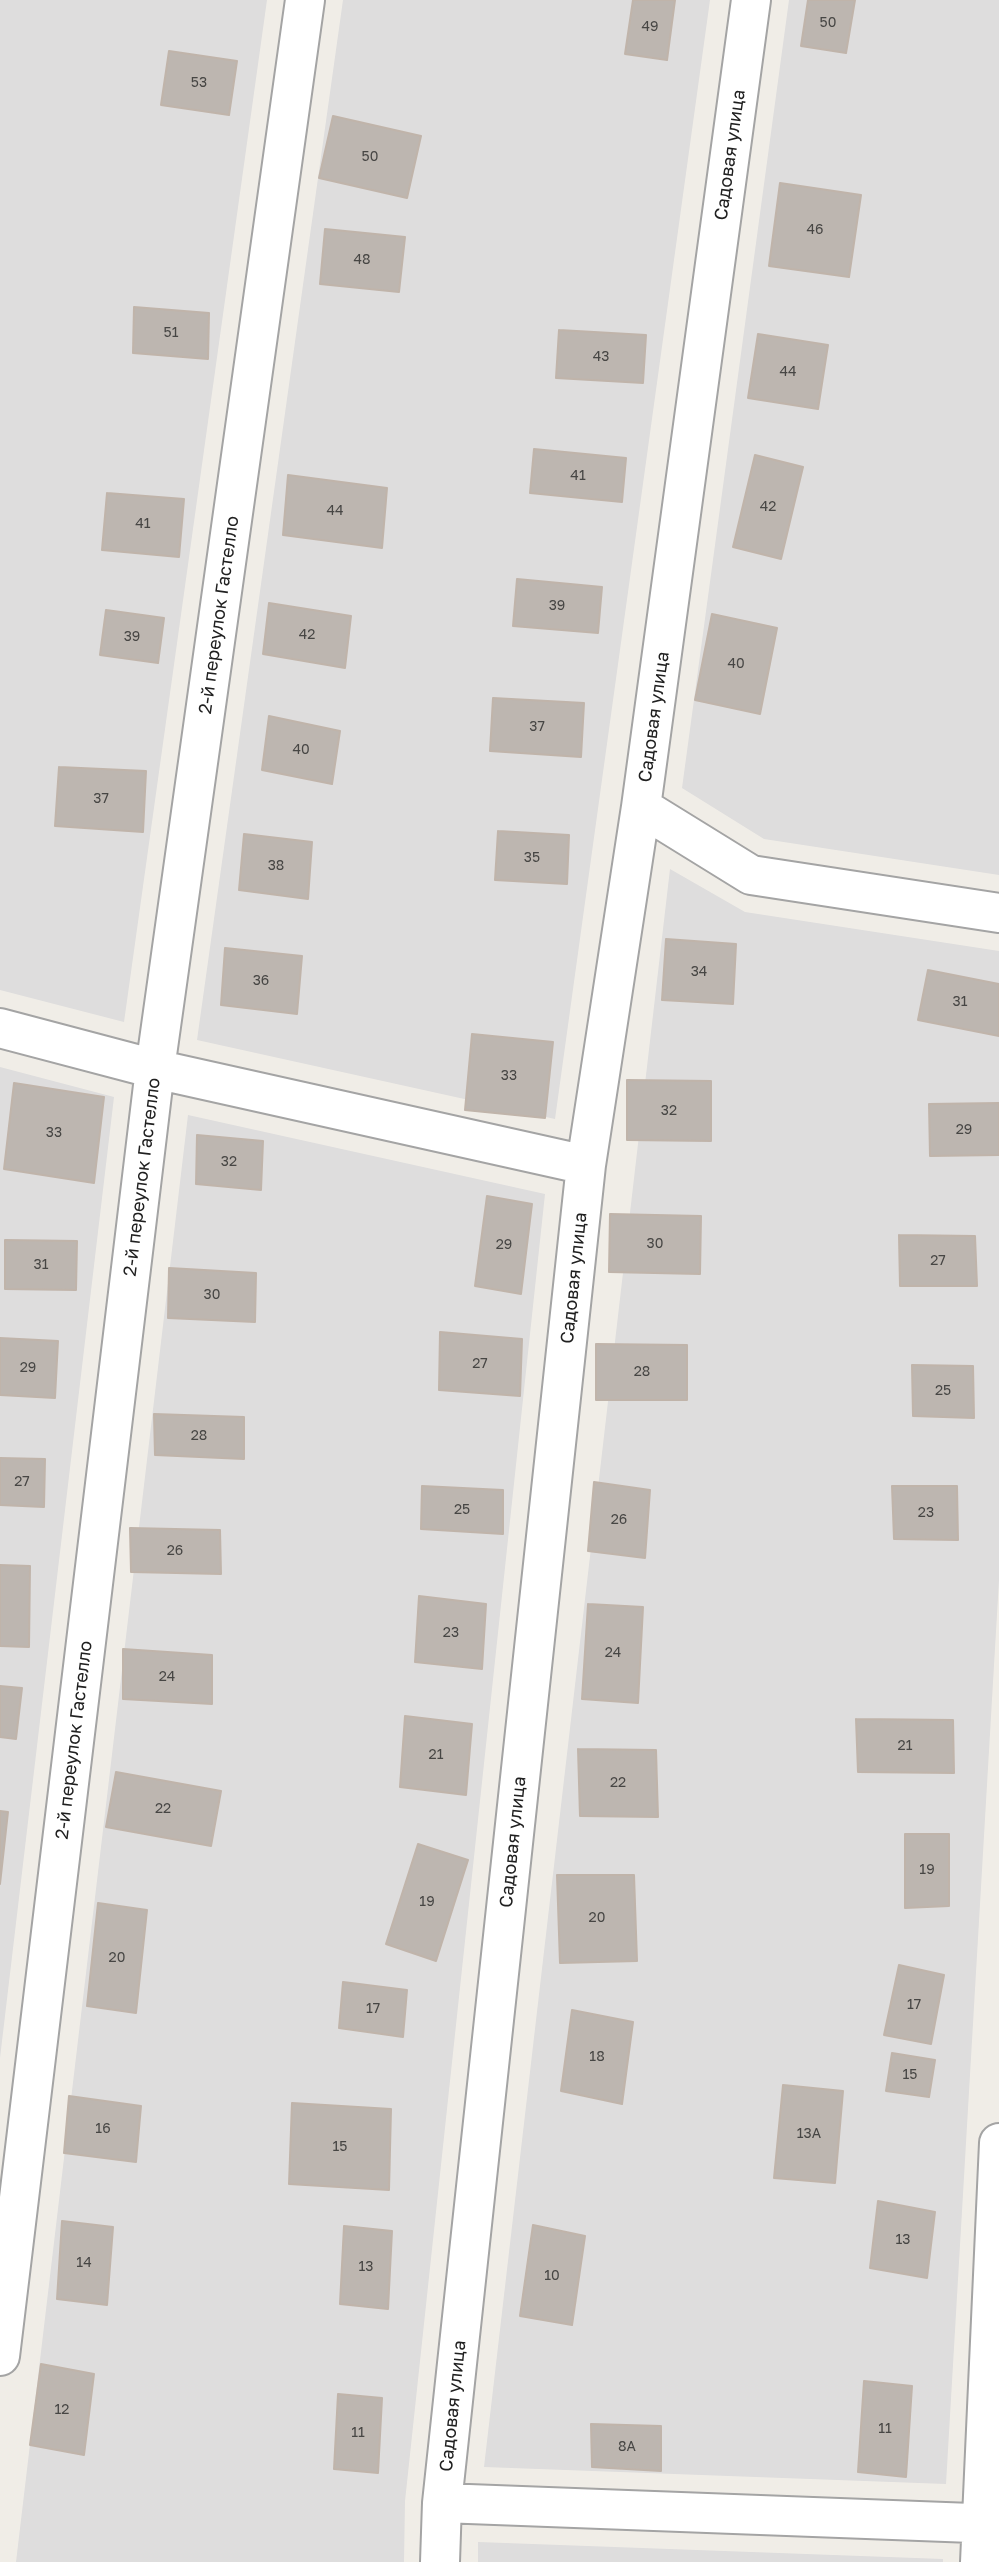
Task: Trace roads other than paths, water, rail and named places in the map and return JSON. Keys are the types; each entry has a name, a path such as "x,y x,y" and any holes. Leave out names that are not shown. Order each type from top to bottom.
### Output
{"street":[{"name":"2-й переулок Гастелло","path":"0,2356 155,1069 305,0"},
{"name":"Садовая улица","path":"440,2562 442,2503 586,1165 642,807 751,0"},
{"path":"642,807 751,875 999,913"},
{"path":"0,1028 155,1069 586,1165"},
{"path":"981,2562 991,2524 999,2143"},
{"path":"442,2503 991,2524"}]}
